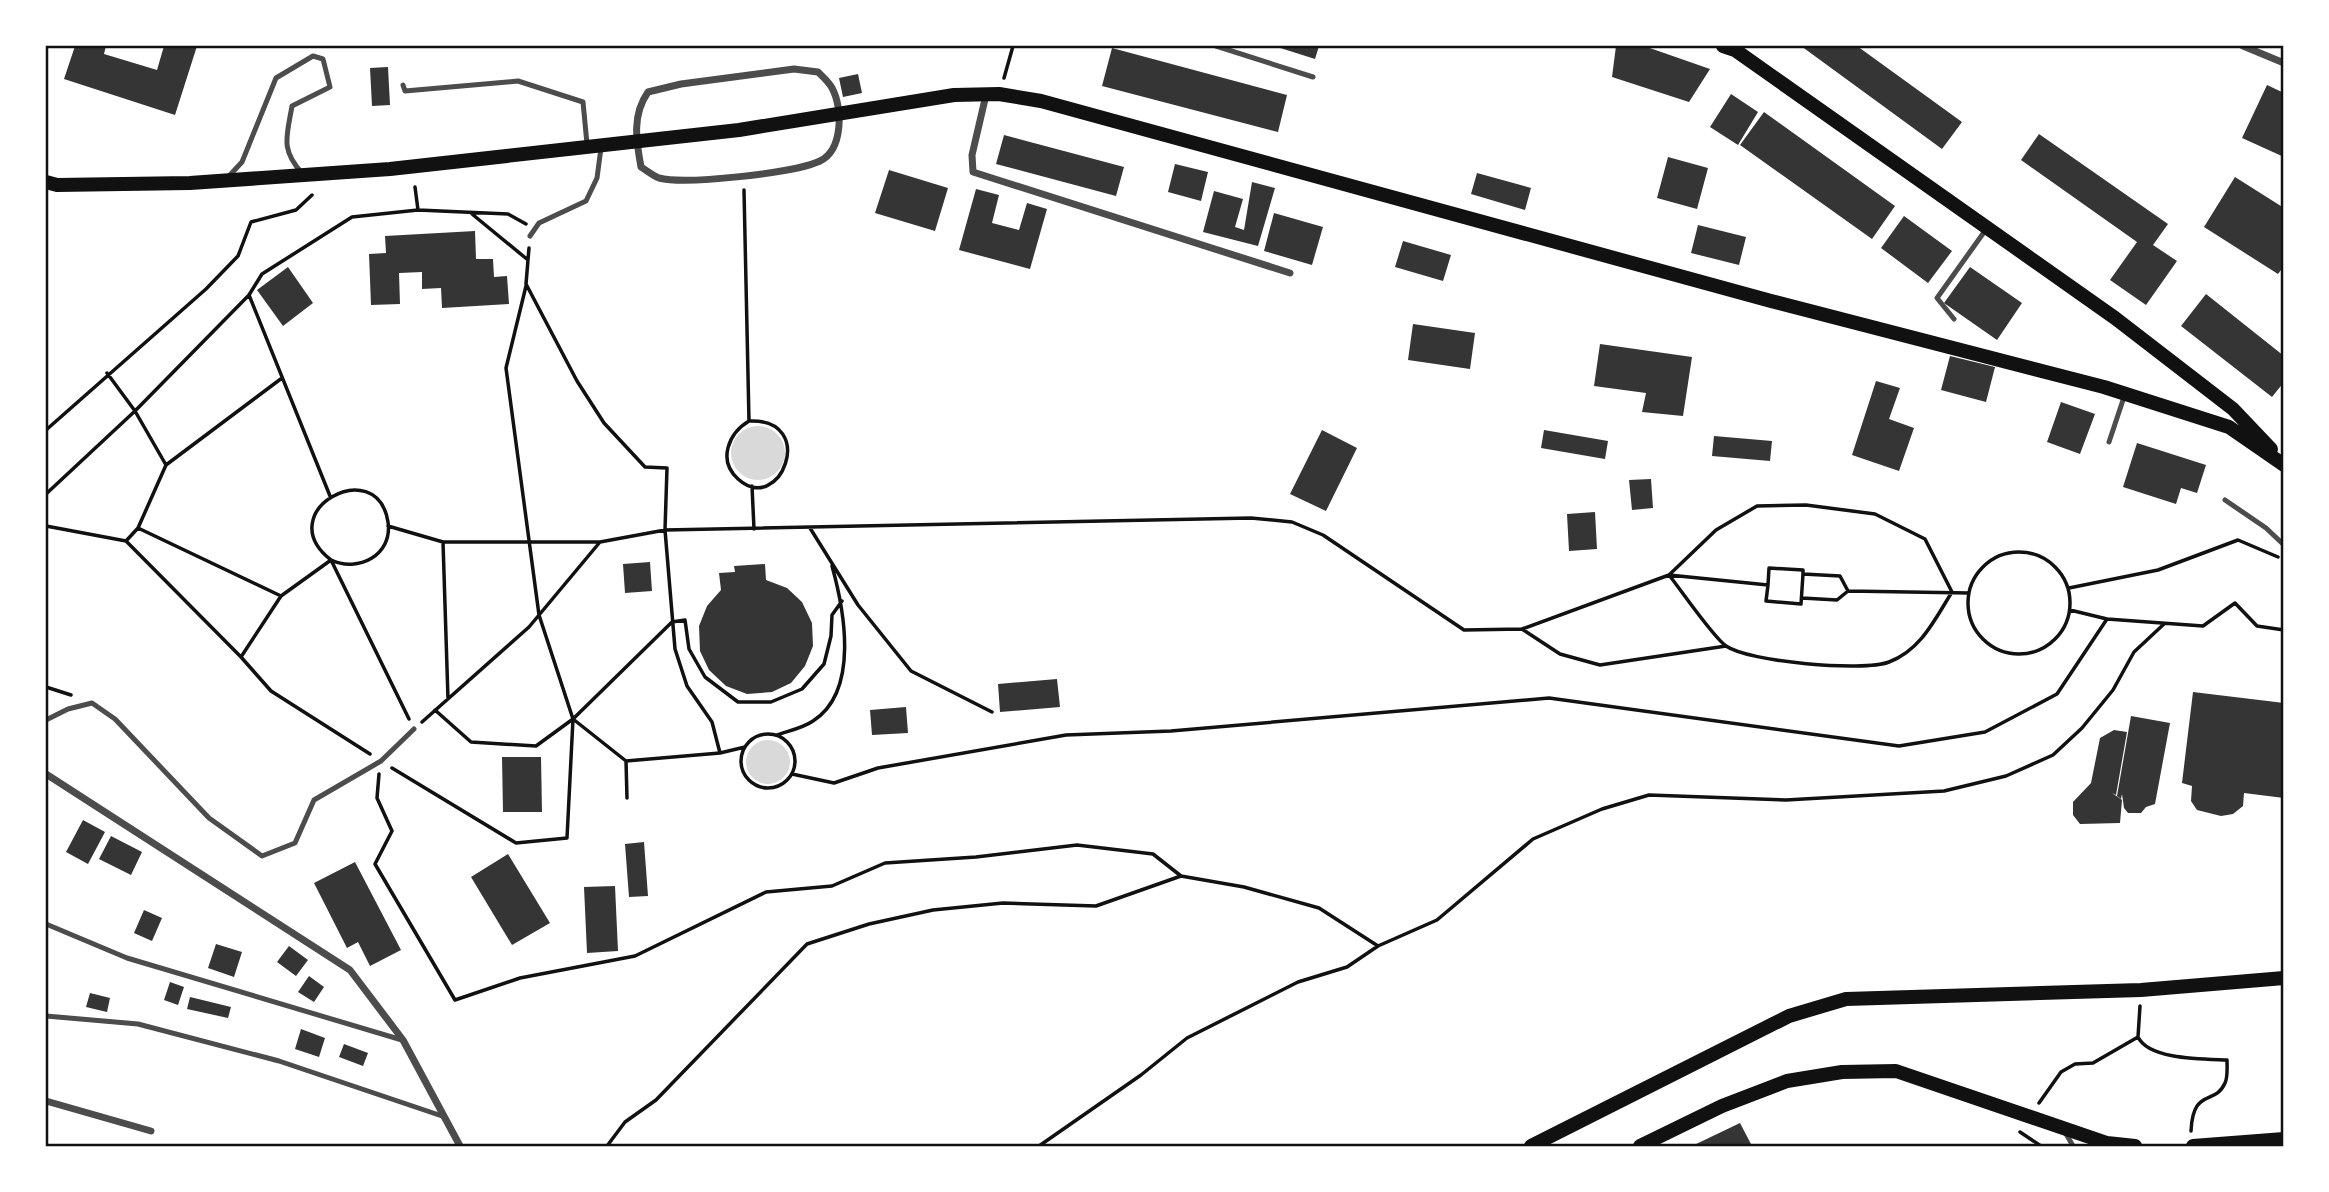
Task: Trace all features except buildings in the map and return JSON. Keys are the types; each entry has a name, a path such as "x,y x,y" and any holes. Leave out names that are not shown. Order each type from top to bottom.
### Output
{"main road":[{"path":"1723,46 1735,50 2115,318 2233,409 2284,464"},
{"path":"46,182 57,186 225,181 390,170 739,130 954,95 993,94 1041,101 1771,302 2125,394 2229,427 2284,464"},
{"path":"1531,1146 1789,1016 1846,999 2141,990 2284,978"},
{"path":"1640,1146 1722,1106 1787,1080 1842,1072 1896,1071 2107,1143 2135,1146"},
{"path":"2192,1142 2284,1139"}],"street":[{"path":"2243,46 2284,63"},
{"path":"794,69 818,72 833,89 838,114 839,130 832,150 821,161 786,170 738,176 660,178 641,167 636,141 637,107 648,92 721,78 794,69"},
{"path":"993,94 972,155 973,172 1290,273"},
{"path":"46,774 350,970 402,1040 460,1146"},
{"path":"46,1101 151,1131"}],"lane":[{"path":"1216,46 1312,77"},
{"path":"225,181 242,162 276,78 313,56 323,59 330,87 292,106 285,145 290,160 303,175"},
{"path":"404,85 405,91 518,80 583,102 594,146 597,178 586,201 539,223 530,236"},
{"path":"1954,319 1937,298 1987,228"},
{"path":"2109,442 2125,394"},
{"path":"2225,500 2266,528 2284,545"},
{"path":"46,720 68,709 92,703 115,719 209,818 262,856 295,843 314,800 381,761 414,729"},
{"path":"46,924 127,958 402,1040"},
{"path":"46,1016 138,1024 279,1061 442,1116"},
{"path":"2061,1127 2073,1146"}],"path":[{"path":"993,94 1013,46"},
{"path":"415,187 418,210"},
{"path":"744,190 749,421"},
{"path":"46,430 107,373 206,289 238,256 251,222 296,209 312,195"},
{"path":"46,494 135,411 249,295 262,274 352,217 418,210 508,214 526,223 530,236 526,284 506,368 539,615 573,719 567,838 516,843 271,691 126,541 46,526"},
{"path":"471,213 528,260"},
{"path":"526,284 577,381 604,423 645,467 667,468 665,530 675,649 687,686 712,722 720,753"},
{"path":"249,295 330,496"},
{"path":"107,373 135,411 166,465"},
{"path":"126,541 138,528 166,465 282,378"},
{"path":"749,421 772,426 782,433 788,458 785,469 774,481 752,486 734,475 727,453 736,429 749,421"},
{"path":"752,486 754,529"},
{"path":"241,657 281,596 331,560 351,565 368,561 383,546 388,526 383,508 370,495 352,490 330,496 317,511 313,524 317,545 331,560 414,729 539,615 600,542"},
{"path":"388,526 443,542 600,542 665,530 1237,519 1292,522 1323,535 1464,630 1522,629 1670,575 1716,530 1757,506 1806,505 1875,514 1925,540 1952,592"},
{"path":"138,528 281,596"},
{"path":"810,528 858,605 911,671 992,712"},
{"path":"2068,588 2158,570 2238,540 2284,559"},
{"path":"443,542 448,699"},
{"path":"2016,552 2038,555 2057,568 2068,588 2070,610 2063,628 2051,643 2034,652 2015,654 1997,649 1983,639 1973,626 1968,610 1969,593 1978,573 1994,558 2016,552"},
{"path":"573,719 626,761 720,753 745,747 759,735 777,735 814,720 832,699 843,666 846,641 842,601 831,560"},
{"path":"1769,568 1803,570 1803,574 1801,604 1766,601 1769,568"},
{"path":"1803,574 1840,576 1848,591"},
{"path":"1670,575 1768,585"},
{"path":"1670,575 1726,646"},
{"path":"1802,598 1838,600 1848,591 1969,593"},
{"path":"1522,629 1560,654 1600,665 1726,646 1769,659 1841,667 1889,662 1923,639 1952,592"},
{"path":"435,710 471,743 536,746 573,719 672,622 685,620 689,649 705,677 738,702 761,703 790,696 803,689 824,664 831,636 832,615 842,601"},
{"path":"2070,610 2107,619 2203,626 2235,603 2257,626 2284,630"},
{"path":"792,774 834,783 878,768 1066,735 1171,731 1549,698 1899,746 1985,732 2057,694 2107,619"},
{"path":"1039,1146 1141,1075 1186,1038 1298,982 1347,967 1378,946 1437,920 1533,839 1602,809 1649,795 1786,800 1944,791 2006,776 2053,755 2082,728 2113,690 2134,652 2164,624"},
{"path":"745,747 741,765 751,782 759,787 778,787 792,774 794,751 787,741 777,735"},
{"path":"381,761 377,798 392,831 375,864 455,1000 520,978 635,956 766,892 832,886 885,863 976,857 1077,845 1153,854 1181,876 1244,887 1319,908 1378,946"},
{"path":"626,761 627,797"},
{"path":"607,1146 625,1122 656,1100 807,944 869,924 933,910 1003,903 1096,906 1181,876"},
{"path":"2137,1037 2140,1006"},
{"path":"2032,1116 2061,1072 2075,1064 2093,1063 2137,1037"},
{"path":"2137,1037 2148,1048 2164,1053 2227,1060 2225,1083 2219,1091 2197,1103 2192,1115 2192,1142"},
{"path":"2012,1126 2041,1146"}],"shaded area":[{"path":"758,426 777,434 785,453 777,472 758,480 739,472 731,453 739,434"},
{"path":"768,740 783,747 790,762 783,777 768,784 753,777 746,762 753,747"}]}
